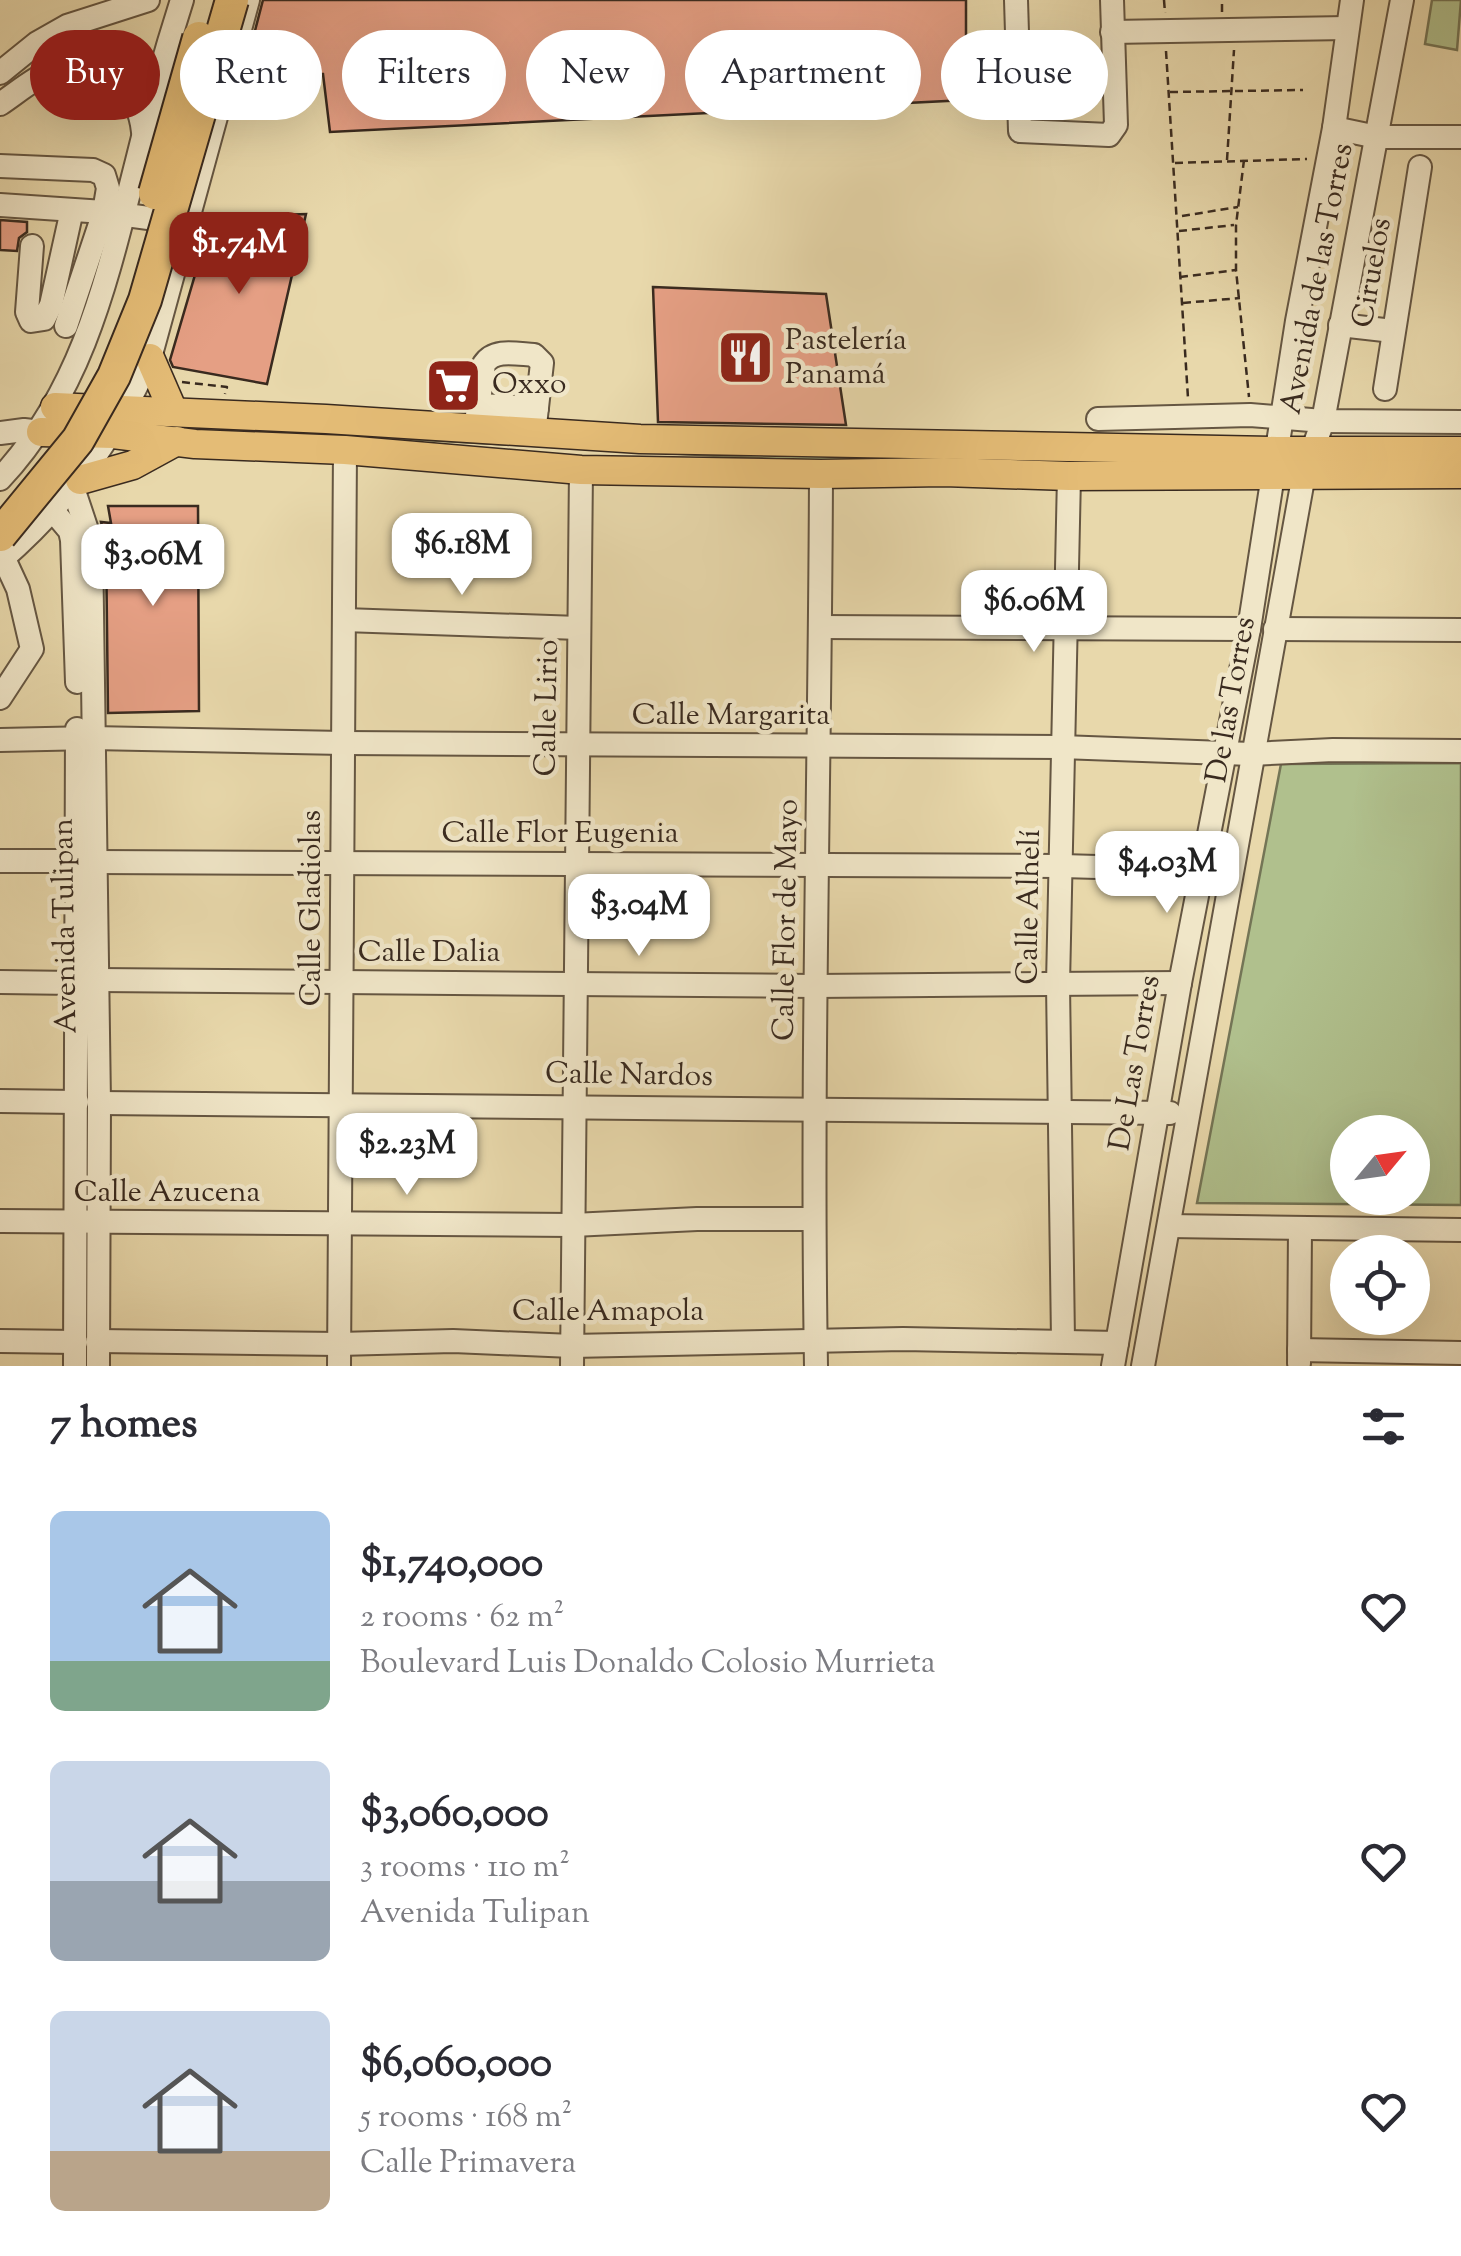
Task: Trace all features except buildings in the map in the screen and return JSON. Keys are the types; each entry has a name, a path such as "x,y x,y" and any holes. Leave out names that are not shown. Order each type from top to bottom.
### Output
{"highway":[{"path":"0,505 47,449 101,359 136,265 210,0"},
{"path":"1,551 78,440 130,339 146,300 232,0"}],"main road":[{"path":"150,358 173,411"},
{"path":"56,407 177,441 345,450 580,470 1069,476 1461,451"},
{"path":"32,431 120,422 173,411 476,417 536,421 640,439 1276,463"},
{"path":"77,484 133,466 177,441"},
{"path":"1308,462 1461,474"}],"street":[{"path":"0,73 37,43 67,26 148,0"},
{"path":"66,326 144,134 182,0"},
{"path":"32,649 9,596 1,551 54,512 77,484 120,422 150,358 248,0"},
{"path":"1016,0 1020,131 1109,134 1115,131 1112,0"},
{"name":"Avenida de las Torres","path":"1276,463 1352,0"},
{"name":"Avenida de las Torres","path":"1308,462 1323,421 1402,0"},
{"path":"1112,32 1347,28"},
{"path":"0,104 59,68 96,68 122,84 131,95 141,112 144,134"},
{"path":"1334,128 1377,137 1461,137"},
{"path":"0,166 100,171 114,213 80,356 56,407 32,431 0,479"},
{"name":"Ciruelos","path":"1385,389 1420,167"},
{"path":"0,205 114,213 187,224"},
{"path":"32,246 27,312 31,321 37,321 44,319 52,306 72,210"},
{"path":"1340,325 1393,331"},
{"path":"476,417 488,356 534,354 542,363 536,421"},
{"path":"1098,419 1250,414 1323,421 1461,422"},
{"path":"0,434 32,431"},
{"name":"Calle Gladiolas","path":"339,1355 345,450"},
{"name":"De las Torres","path":"1143,1366 1308,462"},
{"name":"De Las Torres","path":"1115,1354 1276,463"},
{"name":"Calle Lirio","path":"572,1356 580,470"},
{"name":"Calle Flor de Mayo","path":"816,1366 821,474"},
{"name":"Calle Alhelí","path":"1063,1340 1057,1111 1069,476"},
{"name":"Avenida Tulipan","path":"77,484 90,533 81,647"},
{"name":"Avenida Tulipan","path":"54,512 70,531 72,540 81,647 88,1103 87,1341 98,1366"},
{"path":"344,620 579,628"},
{"path":"820,626 1249,629"},
{"path":"1275,629 1461,630"},
{"path":"32,649 81,647"},
{"path":"0,698 32,649"},
{"name":"Calle Margarita","path":"0,740 1061,747 1252,754 1461,751"},
{"name":"Calle Flor Eugenia","path":"0,861 1204,870"},
{"name":"Calle Dalia","path":"0,982 816,986 1180,983"},
{"name":"Calle Nardos","path":"0,1102 1158,1112"},
{"name":"De las Torres","path":"1158,1112 1189,1114"},
{"name":"Calle Azucena","path":"0,1221 573,1225 814,1219"},
{"path":"1169,1226 1461,1230"},
{"path":"1300,1228 1299,1358 1461,1353"},
{"name":"Calle Amapola","path":"0,1341 87,1341 339,1355 454,1341 572,1356 816,1340 1063,1340 1115,1354"},
{"name":"Avenida Tulipan","path":"75,1366 87,1341"}],"path":[{"path":"1164,0 1179,216 1178,277 1190,418"},
{"path":"1228,160 1235,28"},
{"path":"1169,92 1303,90"},
{"path":"1175,164 1328,158"},
{"path":"1244,160 1236,224 1236,270 1250,414"},
{"path":"1179,216 1240,207"},
{"path":"1179,231 1236,224"},
{"path":"1178,277 1236,270"},
{"path":"1181,304 1240,298"},
{"path":"176,382 226,387 224,396"}],"green space":[{"path":"1432,0 1461,0 1457,50 1425,44"},
{"path":"132,415 809,451 1261,466 810,461 130,424"},
{"path":"1461,763 1461,1205 1430,1205 1430,1115 1330,1115 1330,1204 1197,1203 1281,764"}],"place":[{"name":"Pastelería Panamá","path":"746,358"},
{"name":"Oxxo","path":"453,385"}]}
